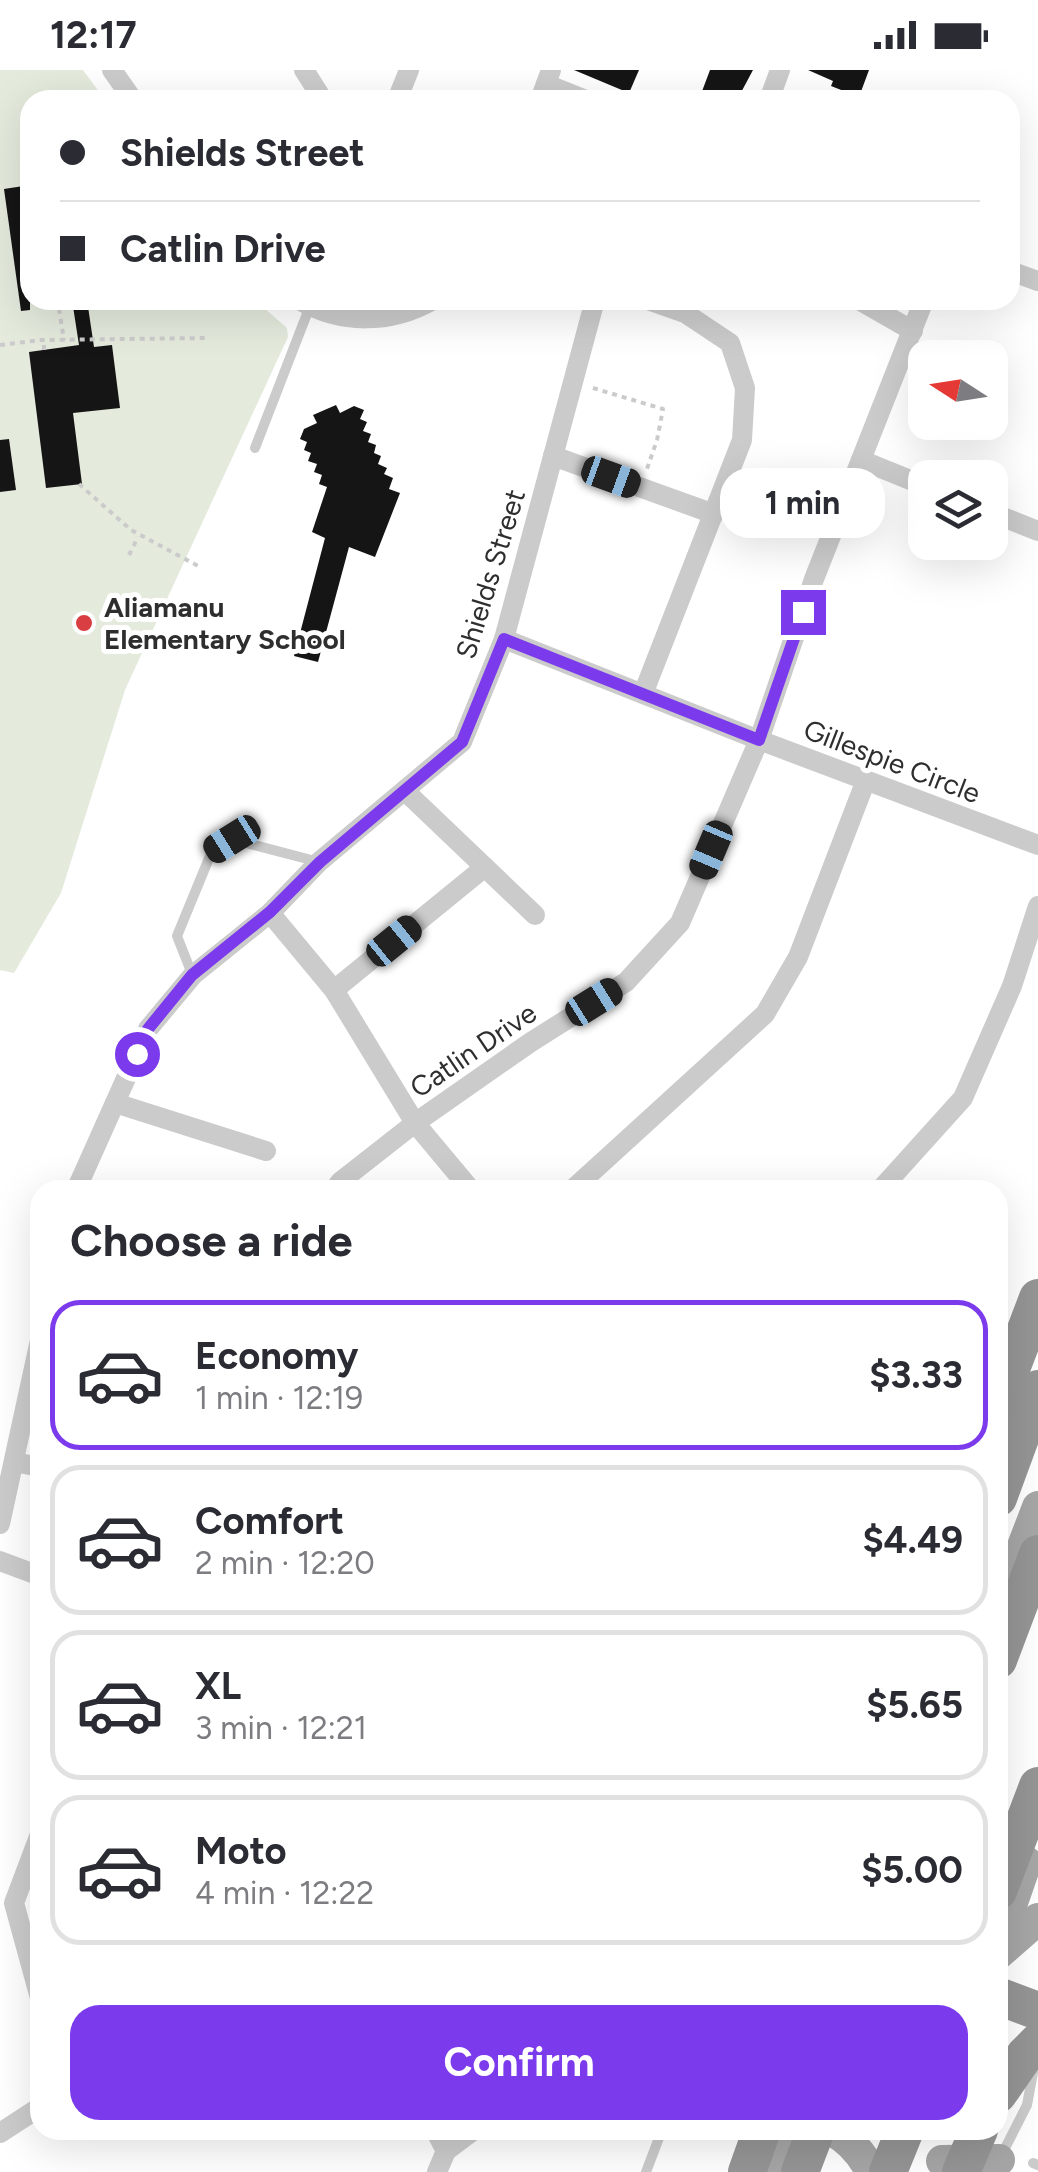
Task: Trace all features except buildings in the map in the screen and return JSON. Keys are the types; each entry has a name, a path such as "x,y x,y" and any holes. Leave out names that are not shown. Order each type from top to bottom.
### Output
{"highway":[{"path":"1008,1377 1038,1298"},
{"path":"1008,1471 1038,1390"},
{"path":"1008,1634 1038,1554"},
{"path":"1008,1865 1038,1786"},
{"path":"1008,2000 1038,2011"},
{"path":"1008,2080 1038,2042"},
{"path":"888,2172 900,2140"},
{"path":"747,2172 788,2145"},
{"path":"950,2168 991,2154"}],"main road":[{"path":"1008,1586 1038,1507"},
{"path":"1008,1909 1025,1851"},
{"path":"1008,1945 1038,1919"},
{"path":"848,2140 871,2172"},
{"path":"901,2172 914,2140"},
{"path":"926,2140 950,2168"}],"street":[{"path":"323,310 344,318 366,319 413,310"},
{"name":"Shields Street","path":"80,1180 148,1029 192,975 270,912 320,862 462,742 504,639 592,310"},
{"path":"643,694 742,440 745,388 730,343 676,310"},
{"path":"876,310 912,331"},
{"name":"Catlin Drive","path":"342,1180 415,1122 626,982 680,924 759,740 814,579 920,310"},
{"path":"554,456 714,514"},
{"path":"862,460 908,479"},
{"path":"1008,519 1038,531"},
{"name":"Gillespie Circle","path":"504,639 1038,845"},
{"path":"583,1180 765,1014 798,957 866,780"},
{"path":"405,791 536,915"},
{"path":"334,990 485,867"},
{"path":"889,1180 962,1098 1012,986 1038,906"},
{"path":"270,912 334,990 415,1122 463,1180"},
{"path":"115,1102 266,1151"},
{"path":"0,1524 30,1387"},
{"path":"14,1462 30,1466"},
{"path":"0,1560 30,1572"},
{"path":"30,1861 14,1903 30,1961"},
{"path":"0,2134 30,2113"},
{"path":"440,2140 446,2150"},
{"path":"437,2172 446,2150 460,2140"}],"lane":[{"path":"255,448 302,310"},
{"path":"192,975 178,936 212,851 232,839 320,862"},
{"path":"1008,2131 1028,2104 1038,2042"},
{"path":"646,2172 658,2140"}],"path":[{"path":"58,310 64,340"},
{"path":"0,345 44,340 206,338"},
{"path":"44,340 44,350"},
{"path":"592,388 662,410 658,440 640,487"},
{"path":"79,484 139,535 200,568"},
{"path":"130,555 139,535"}],"shaded area":[{"name":"Aliamanu Elementary School","path":"0,70 83,70 98,90 20,90 20,310 266,310 287,328 288,337 125,690 61,893 14,973 0,970"}],"place":[{"name":"Aliamanu Elementary School","path":"84,623"}],"route":[{"path":"137,1054 148,1029 192,975 270,912 320,862 462,742 504,639 759,740 803,612"}]}
